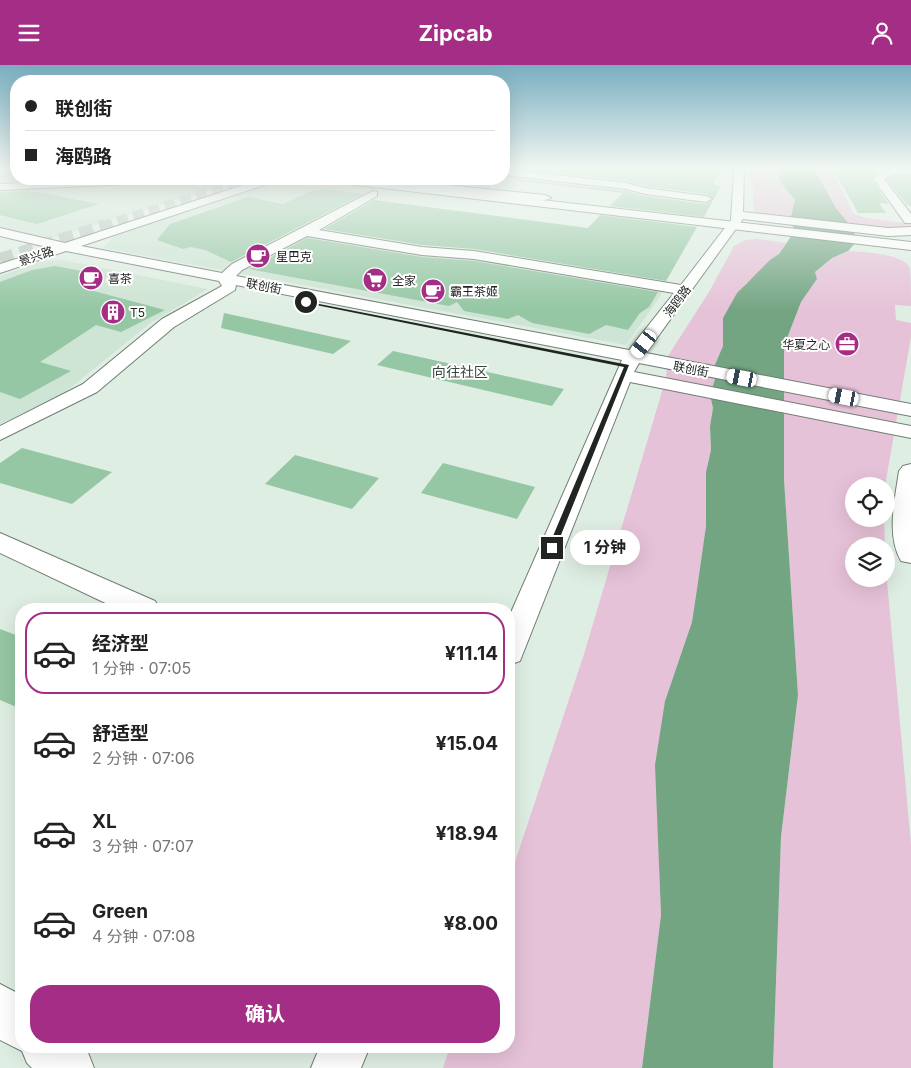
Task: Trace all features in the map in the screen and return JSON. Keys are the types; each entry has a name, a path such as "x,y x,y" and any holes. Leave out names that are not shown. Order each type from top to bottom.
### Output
{"street":[{"name":"景兴路","path":"0,269 53,248 150,216"},
{"name":"景兴路","path":"0,262 53,248 155,216"},
{"path":"0,434 90,387 168,323 228,282 237,267 335,216"},
{"path":"701,216 786,223 911,239"},
{"path":"736,216 736,220"},
{"path":"736,220 770,230 861,234 888,232 911,224"},
{"name":"海鸥路","path":"515,638 628,366 736,220"},
{"name":"联创街","path":"0,232 53,248"},
{"path":"306,232 422,251 474,255 685,290"},
{"path":"861,234 911,246"},
{"name":"联创街","path":"0,239 228,282 687,378 811,412 911,432"},
{"name":"联创街","path":"687,378 810,391 911,410"},
{"path":"911,471 905,515 911,554"},
{"path":"0,543 132,603"},
{"path":"0,1008 15,1022"},
{"path":"52,1053 69,1068"},
{"path":"336,1068 343,1053"}],"shaded area":[{"path":"0,216 126,216 48,239 0,228"},
{"path":"174,216 331,216 302,231 475,256 662,290 661,295 626,345 103,248 113,237"},
{"path":"762,216 793,216 792,220"},
{"path":"842,216 859,216 911,224 911,234 849,224"},
{"path":"842,216 858,240 848,251 832,258 815,272 817,279 801,302 784,346 784,479 798,695 781,837 773,1068 642,1068 661,915 655,765 665,701 692,622 699,575 706,526 706,472 711,450 710,426 713,408 710,395 715,379 714,367 723,346 723,318 737,293 770,260 779,254 794,232 791,217"},
{"path":"758,239 786,243 779,254 744,285 723,318 723,346 714,367 715,379 710,395 713,408 710,426 711,450 706,472 706,527 699,575 692,622 665,701 659,863 661,915 642,1068 443,1068 448,1053 515,1053 515,862 584,654 666,378 668,356 709,292 734,246 745,240"},
{"path":"848,251 872,253 899,259 910,268 911,306 895,305 896,320 911,323 911,337 887,477 845,477 845,527 884,527 885,537 845,537 845,587 888,587 911,844 911,1068 773,1068 781,837 798,695 784,479 784,346 801,302 817,279 815,272 832,258"},
{"path":"62,260 208,289 149,324 64,393 0,424 0,276 43,261"}],"building":[{"path":"3,216 62,216 37,224"},
{"path":"194,216 321,216 231,262 205,250 191,247 183,249 157,240 170,224"},
{"path":"347,216 495,216 588,228 599,216 607,216 697,227 666,281 474,249 422,245 324,229"},
{"path":"307,238 422,257 474,261 658,292 649,307 640,313 628,330 606,325 589,334 532,323 518,315 508,319 464,311 457,302 449,306 249,269"},
{"path":"55,266 82,271 89,279 90,290 165,310 121,332 96,325 40,362 71,371 20,399 0,392 0,282 32,270"},
{"path":"224,313 351,341 333,354 221,328"},
{"path":"393,351 564,389 552,406 377,365"},
{"path":"22,448 112,472 72,504 0,483 0,463"},
{"path":"295,455 379,478 352,509 265,484"},
{"path":"443,463 535,487 517,519 421,493"},
{"path":"0,629 15,635 15,706 0,700"}],"tunnel":[{"path":"102,227 137,216"},
{"path":"0,260 106,226"}],"place":[{"name":"星巴克","path":"258,256"},
{"name":"喜茶","path":"91,278"},
{"name":"全家","path":"375,280"},
{"name":"霸王茶姬","path":"433,291"},
{"name":"T5","path":"113,312"},
{"name":"华夏之心","path":"847,344"}],"district":[{"name":"向往社区","path":"460,371"}],"route":[{"path":"306,302 627,366 552,548"}]}
